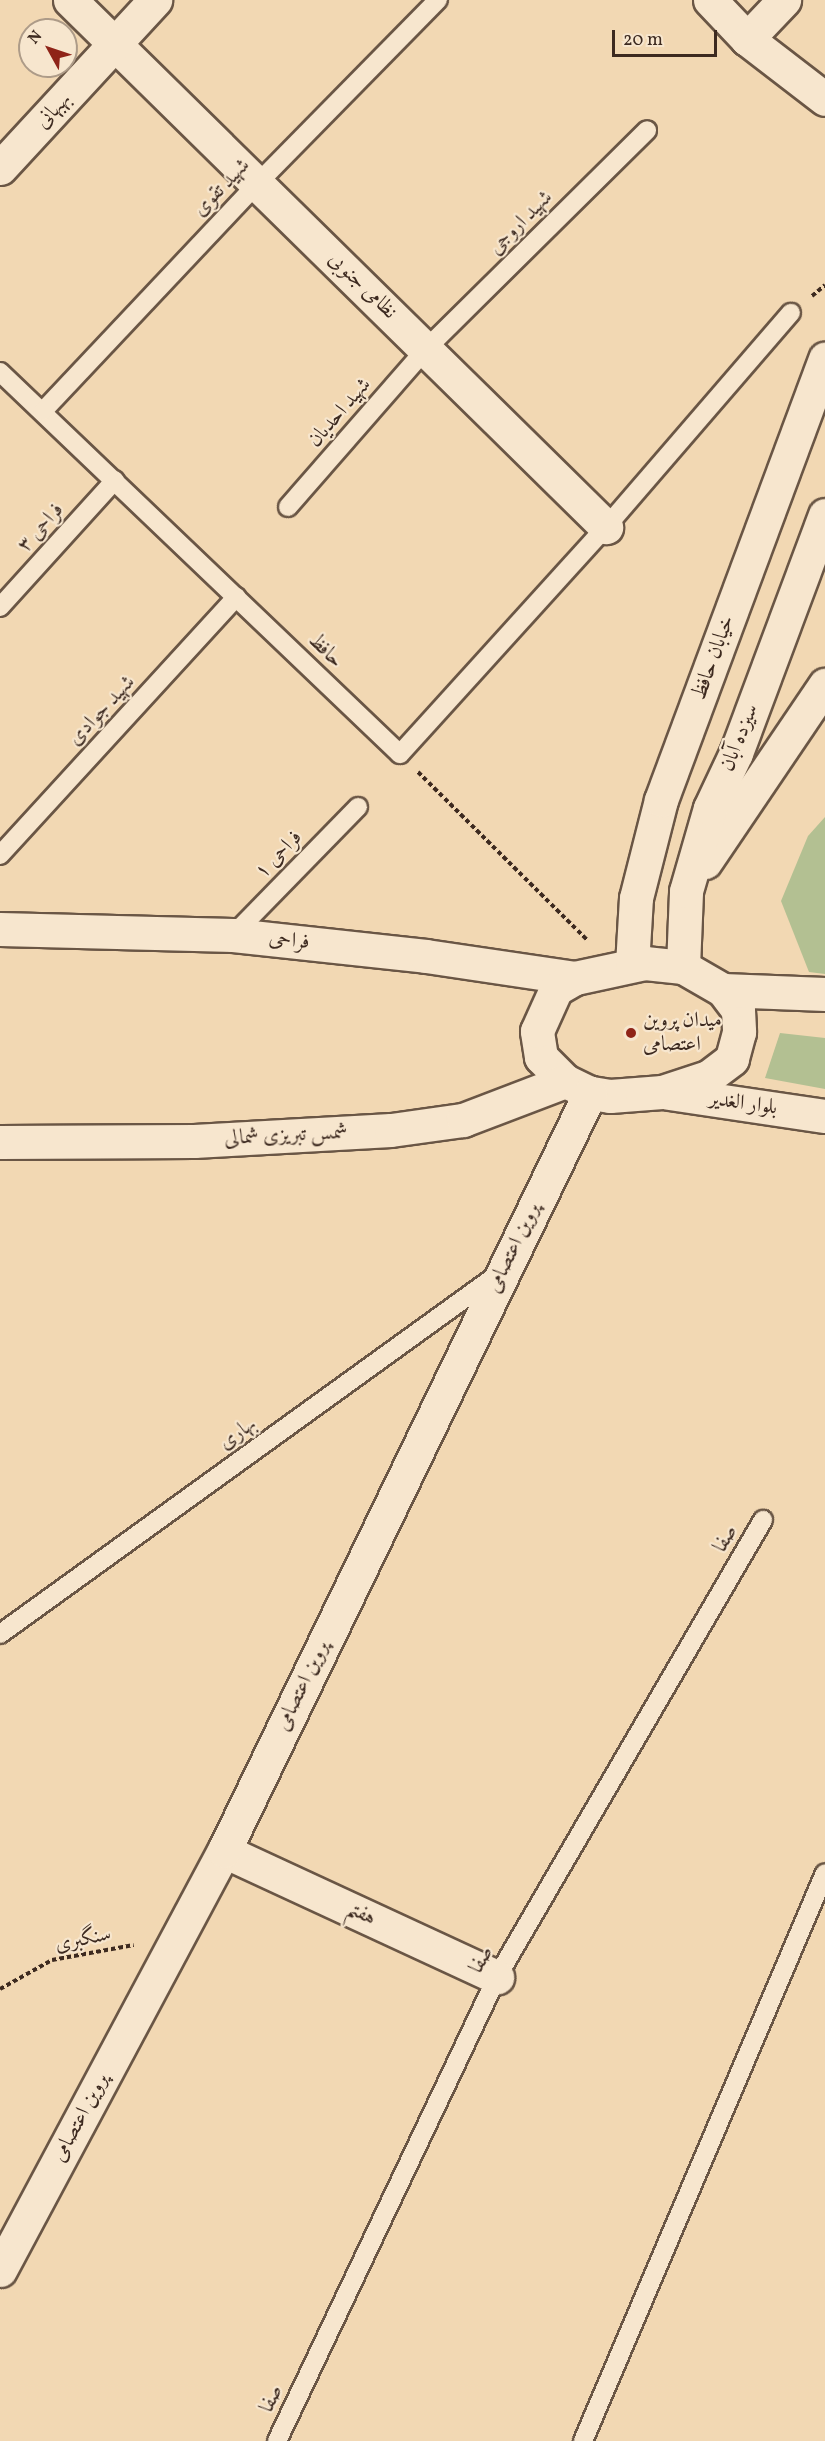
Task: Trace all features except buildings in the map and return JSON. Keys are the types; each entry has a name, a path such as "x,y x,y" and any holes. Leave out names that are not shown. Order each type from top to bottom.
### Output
{"street":[{"name":"نظامی جنوبی","path":"70,0 606,527"},
{"name":"بهبهانی","path":"0,168 117,44 155,0"},
{"path":"710,0 747,39 825,99"},
{"path":"747,39 784,0"},
{"name":"خیابان حافظ","path":"623,966 636,897 661,800 825,358"},
{"name":"سیزده آبان","path":"683,968 686,891 710,808 736,753 825,515"},
{"path":"686,891 825,686"},
{"name":"فراحی","path":"0,929 232,935 426,956 575,978"},
{"path":"623,966 683,968 723,990 738,1010 739,1032 732,1059 708,1077 662,1092 610,1096 577,1087 541,1057 537,1031 556,989 575,978 623,966"},
{"path":"723,990 825,993"},
{"name":"شمس تبریزی شمالی","path":"0,1142 194,1141 391,1130 463,1120 577,1087"},
{"name":"پروین اعتصامی","path":"0,2270 224,1851 503,1270 577,1087"},
{"name":"بلوار الغدیر","path":"662,1092 825,1116"},
{"name":"هفتم","path":"224,1851 497,1977"}],"lane":[{"name":"شهید تقوی","path":"43,411 257,184 438,0"},
{"name":"شهید اروجی","path":"426,349 647,130"},
{"path":"400,754 606,527 791,313"},
{"name":"شهید احدیان","path":"288,507 426,349"},
{"name":"حافظ","path":"0,372 400,754"},
{"name":"فراحی ۳","path":"0,607 115,480"},
{"name":"شهید جوادی","path":"0,855 236,597"},
{"name":"فراحی ۱","path":"232,935 358,807"},
{"name":"بهاری","path":"0,1634 503,1270"},
{"name":"صفا","path":"277,2441 497,1977 763,1520"},
{"path":"583,2441 825,1873"}],"path":[{"path":"400,754 623,966"},
{"name":"سنگبری","path":"0,1989 52,1960 178,1936"}],"green space":[{"path":"825,817 825,974 809,972 781,901 808,836"},
{"path":"780,1033 825,1038 825,1089 765,1078"}],"place":[{"name":"میدان پروین اعتصامی","path":"631,1033"}]}
